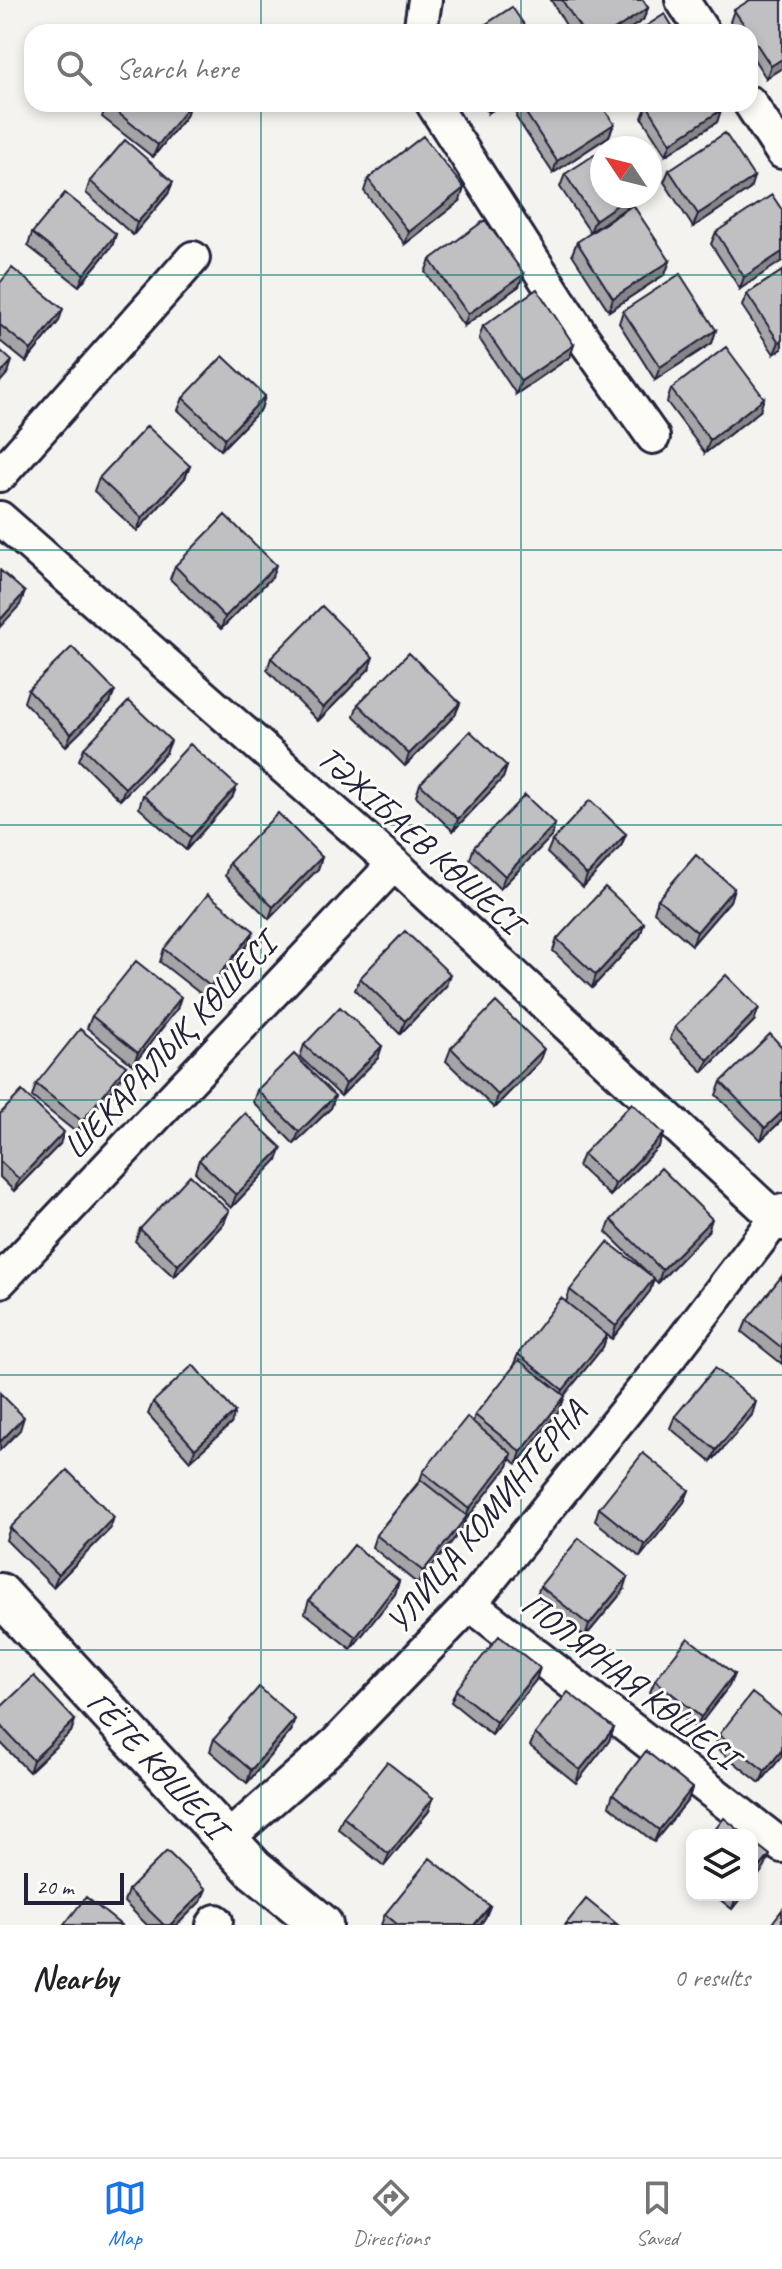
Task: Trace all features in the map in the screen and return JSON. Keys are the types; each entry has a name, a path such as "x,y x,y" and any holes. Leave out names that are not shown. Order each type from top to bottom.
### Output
{"street":[{"path":"421,24 425,0"},
{"path":"682,0 698,24"},
{"path":"438,112 583,338 653,437"},
{"path":"756,112 782,152"},
{"path":"0,475 193,258"},
{"name":"ТӘЖІБАЕВ КӨШЕСІ","path":"0,518 394,864 780,1218"},
{"name":"ШЕКАРАЛЫҚ КӨШЕСІ","path":"0,1281 394,864"},
{"name":"УЛИЦА КОМИНТЕРНА","path":"227,1839 336,1743 470,1604 780,1218"},
{"name":"ГЁТЕ КӨШЕСІ","path":"0,1594 254,1869 322,1925"},
{"name":"ПОЛЯРНАЯ КӨШЕСІ","path":"470,1604 782,1846"}],"building":[{"path":"562,0 643,0 648,8 623,24 578,24"},
{"path":"750,0 782,0 782,59 771,66 758,46 758,24 744,24 734,10"},
{"path":"512,7 524,24 486,24"},
{"path":"665,14 671,24 649,24"},
{"path":"117,112 184,112 158,145"},
{"path":"525,112 606,112 614,124 596,136 590,136 590,140 557,161"},
{"path":"651,112 718,112 671,143"},
{"path":"725,133 754,177 698,214 669,170"},
{"path":"423,136 464,188 409,232 368,179"},
{"path":"125,140 173,182 137,223 90,181"},
{"path":"590,158 590,208 612,208 595,220 565,174"},
{"path":"65,193 116,234 84,274 32,233"},
{"path":"772,195 782,210 782,252 744,277 716,232"},
{"path":"628,208 635,208 670,261 613,298 577,242"},
{"path":"485,220 524,274 468,314 430,260"},
{"path":"12,268 63,309 31,350 0,325 0,283"},
{"path":"782,271 782,340 779,342 747,294"},
{"path":"680,274 716,330 660,367 623,311"},
{"path":"537,289 574,345 521,381 483,326"},
{"path":"726,347 764,398 710,440 671,389"},
{"path":"0,350 12,361 0,374"},
{"path":"223,356 265,396 225,438 183,398"},
{"path":"147,426 190,466 142,518 99,478"},
{"path":"225,515 276,565 225,617 175,566"},
{"path":"0,570 25,592 0,620"},
{"path":"322,606 373,657 323,708 271,658"},
{"path":"72,647 115,691 71,734 28,690"},
{"path":"409,653 460,703 409,754 358,704"},
{"path":"129,701 171,741 125,788 84,748"},
{"path":"470,731 507,766 458,819 420,784"},
{"path":"190,744 237,786 191,837 143,795"},
{"path":"525,795 555,824 505,876 474,847"},
{"path":"590,800 626,834 587,875 552,841"},
{"path":"278,813 322,857 273,907 229,863"},
{"path":"696,855 734,888 697,932 658,899"},
{"path":"605,887 644,923 596,975 557,939"},
{"path":"208,894 254,931 210,986 164,949"},
{"path":"405,931 450,974 405,1021 360,978"},
{"path":"136,961 181,997 138,1053 92,1016"},
{"path":"726,975 759,1008 708,1060 675,1027"},
{"path":"496,1002 544,1049 498,1095 451,1048"},
{"path":"340,1007 382,1046 346,1084 304,1045"},
{"path":"80,1029 126,1066 82,1121 36,1084"},
{"path":"770,1034 782,1047 782,1112 765,1128 721,1082"},
{"path":"294,1054 335,1096 299,1132 257,1090"},
{"path":"22,1091 64,1132 19,1179 0,1161 0,1114"},
{"path":"632,1103 664,1134 615,1184 583,1154"},
{"path":"245,1113 282,1148 236,1195 199,1160"},
{"path":"661,1168 712,1219 662,1270 611,1220"},
{"path":"190,1175 229,1211 178,1265 140,1229"},
{"path":"608,1242 654,1278 616,1326 570,1290"},
{"path":"782,1276 782,1348 747,1320"},
{"path":"561,1298 607,1335 563,1390 518,1354"},
{"path":"519,1360 565,1396 521,1452 475,1415"},
{"path":"193,1365 235,1412 195,1449 153,1402"},
{"path":"715,1368 756,1402 716,1450 675,1416"},
{"path":"0,1393 24,1417 0,1442"},
{"path":"467,1417 512,1454 469,1509 423,1472"},
{"path":"643,1453 689,1490 645,1545 599,1508"},
{"path":"67,1470 114,1517 58,1575 10,1528"},
{"path":"421,1480 467,1516 423,1571 376,1535"},
{"path":"579,1538 628,1577 589,1625 540,1586"},
{"path":"354,1545 399,1581 356,1637 309,1600"},
{"path":"499,1636 540,1668 496,1722 456,1690"},
{"path":"688,1638 734,1674 701,1717 655,1680"},
{"path":"34,1676 75,1720 33,1760 0,1725 0,1708"},
{"path":"259,1687 295,1719 251,1770 214,1739"},
{"path":"568,1692 614,1728 580,1770 535,1734"},
{"path":"752,1693 782,1716 782,1750 765,1771 719,1735"},
{"path":"646,1751 692,1788 659,1830 613,1794"},
{"path":"387,1762 433,1798 389,1854 343,1817"},
{"path":"724,1818 738,1829 716,1829"},
{"path":"758,1846 770,1855 758,1870"},
{"path":"167,1851 206,1889 170,1925 164,1925 128,1890"},
{"path":"430,1858 490,1906 474,1925 398,1925 385,1914"},
{"path":"86,1897 121,1925 64,1925"},
{"path":"586,1899 618,1925 565,1925"},
{"path":"782,1910 782,1925 776,1925 773,1922"}]}
